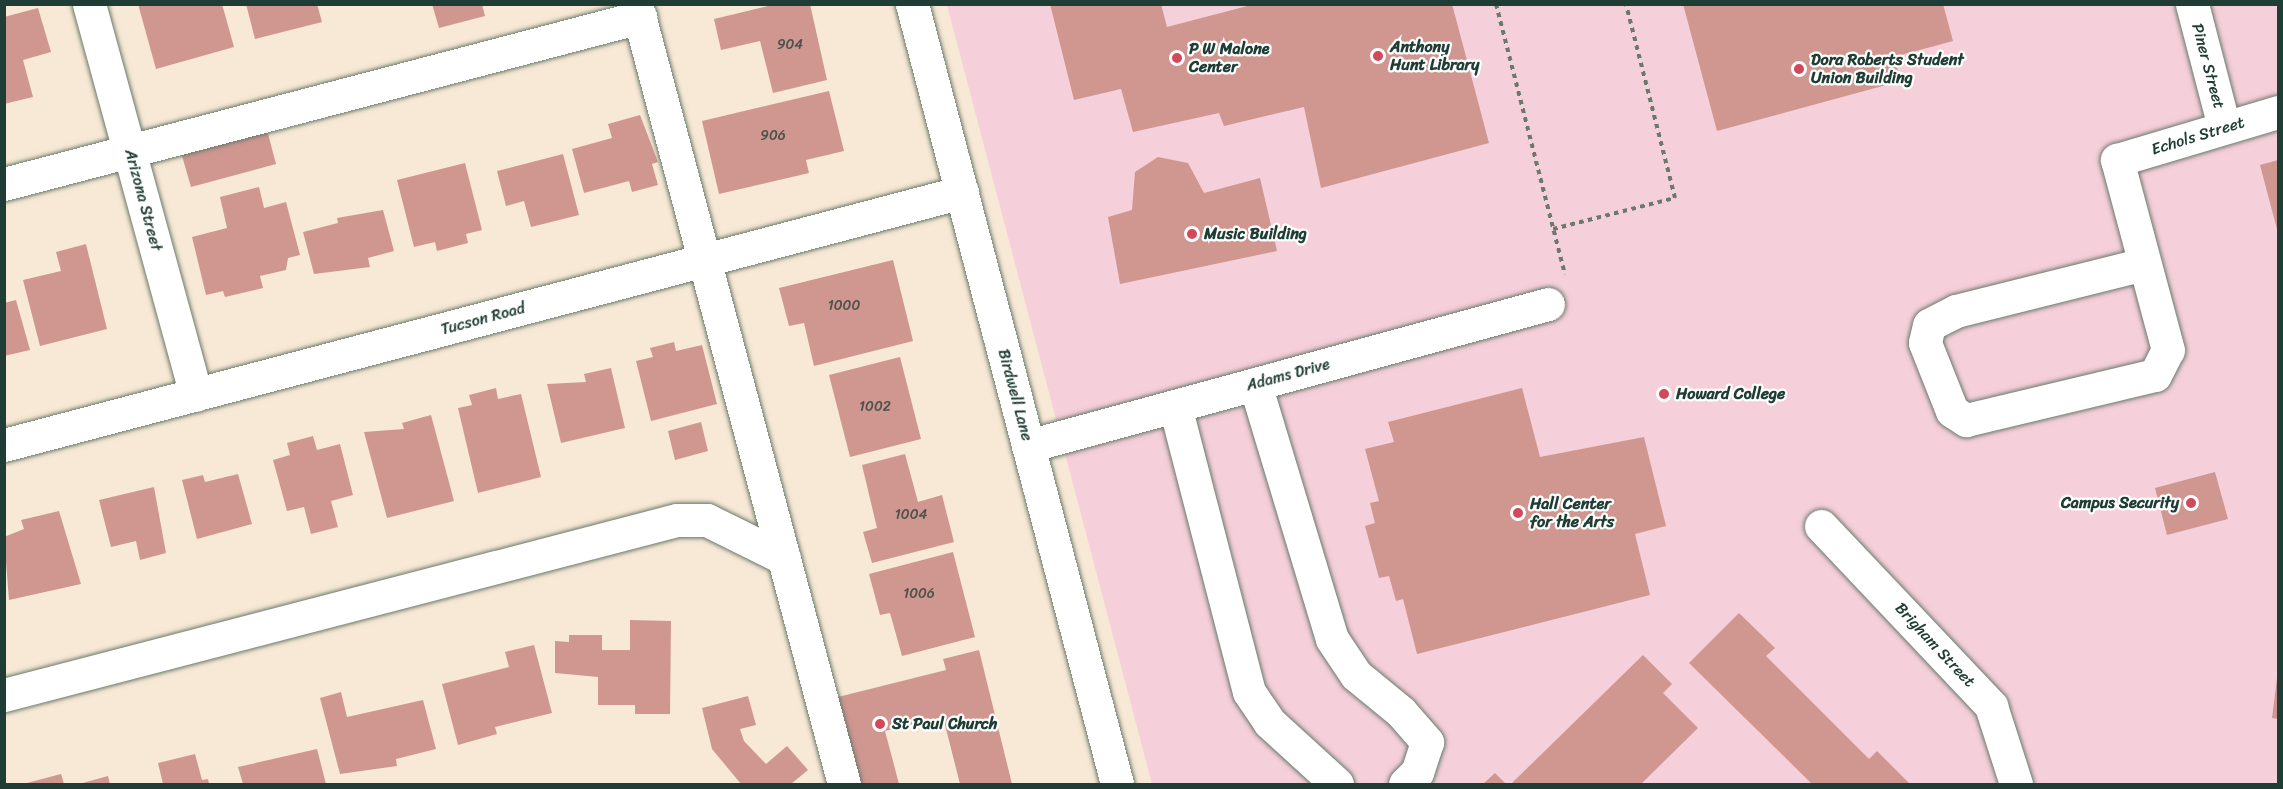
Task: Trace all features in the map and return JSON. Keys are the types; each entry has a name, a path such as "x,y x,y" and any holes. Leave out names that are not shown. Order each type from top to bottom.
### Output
{"street":[{"name":"Arizona Street","path":"89,4 196,395"},
{"name":"Birdwell Lane","path":"912,4 1118,784"},
{"name":"Piner Street","path":"2192,4 2224,127"},
{"path":"4,184 638,11 702,261 844,784"},
{"name":"Echols Street","path":"2144,264 2117,160 2278,112"},
{"name":"Tucson Road","path":"4,445 962,192"},
{"path":"2144,264 2168,350 2156,375 1966,420 1952,411 1925,343 1929,325 1956,310 2144,264"},
{"name":"Adams Drive","path":"1028,446 1548,304"},
{"path":"1256,384 1332,639 1356,675 1401,712 1426,742 1417,772 1405,784"},
{"path":"1175,406 1249,692 1269,722 1337,784"},
{"path":"4,695 677,520 707,520 784,558"},
{"name":"Brigham Street","path":"1821,526 1991,706 2016,784"}],"path":[{"path":"1496,4 1571,298 1548,304"},
{"path":"1553,229 1675,198 1626,4"}],"shaded area":[{"name":"Howard College","path":"947,5 2278,5 2278,784 1152,784"}],"building":[{"path":"138,4 222,4 234,47 156,69"},
{"path":"246,4 317,4 322,22 255,39"},
{"path":"432,4 482,4 485,16 439,28"},
{"path":"776,4 810,4 827,80 773,93 760,41 721,50 714,19"},
{"path":"1050,4 1161,4 1167,27 1255,4 1452,4 1489,143 1321,188 1304,107 1224,126 1219,113 1133,132 1121,89 1074,100"},
{"name":"Dora Roberts Student Union Building","path":"1683,4 1943,4 1953,41 1894,57 1901,81 1717,131"},
{"path":"38,8 51,52 23,60 33,97 4,104 4,17"},
{"path":"829,91 844,151 806,160 809,173 719,194 702,121"},
{"path":"640,115 658,162 652,164 658,185 632,192 629,181 584,193 572,149 612,138 608,124"},
{"path":"266,126 276,164 191,187 180,149"},
{"path":"563,154 579,215 531,227 524,201 506,206 497,171"},
{"name":"Music Building","path":"1158,157 1188,163 1204,193 1260,178 1277,251 1120,284 1108,217 1132,210 1135,172"},
{"path":"2278,160 2278,233 2260,165"},
{"path":"465,163 482,230 466,234 468,243 437,251 435,242 414,247 397,180"},
{"path":"259,187 264,208 286,202 300,255 288,258 286,270 260,276 263,288 225,297 223,291 206,295 192,237 227,228 220,197"},
{"path":"383,210 394,251 368,258 370,267 314,274 303,232 338,223 337,218"},
{"path":"86,244 107,329 40,346 23,280 61,271 56,252"},
{"path":"893,260 913,341 814,366 804,323 789,326 779,288"},
{"path":"16,300 30,350 4,356 4,303"},
{"path":"674,342 676,351 702,345 717,404 651,421 636,361 653,357 650,348"},
{"path":"900,357 921,439 850,457 829,375"},
{"path":"611,368 625,428 561,443 547,384 586,382 584,374"},
{"path":"496,388 498,399 521,394 541,477 478,493 458,408 472,405 469,395"},
{"name":"Hall Center for the Arts","path":"1522,388 1540,457 1644,437 1666,526 1635,534 1650,595 1417,654 1403,599 1396,601 1389,576 1379,578 1365,526 1375,523 1370,503 1379,501 1365,449 1394,442 1388,422"},
{"path":"431,415 454,501 387,518 364,432 404,429 402,423"},
{"path":"701,422 708,451 675,460 668,431"},
{"path":"313,436 317,450 340,444 353,495 331,501 338,527 311,534 304,507 287,511 273,460 290,455 287,443"},
{"path":"905,454 918,502 942,495 954,542 872,563 863,532 877,528 862,465"},
{"name":"Campus Security","path":"2215,472 2228,519 2167,535 2155,488"},
{"path":"238,474 252,524 197,539 182,480 203,475 205,482"},
{"path":"154,487 166,553 140,560 136,541 111,547 99,500"},
{"path":"59,511 81,584 9,600 4,537 24,529 21,520"},
{"path":"953,552 975,637 902,656 890,613 880,615 869,574"},
{"path":"1739,613 1775,648 1766,656 1869,759 1877,751 1910,784 1812,784 1689,663"},
{"path":"630,620 671,621 670,714 635,714 635,705 598,705 598,677 555,673 555,641 569,642 569,635 602,635 602,650 630,650"},
{"path":"534,645 552,713 495,727 497,734 458,745 442,684 509,667 505,652"},
{"name":"St Paul Church","path":"979,650 1012,784 960,784 943,717 885,731 899,784 860,784 838,697 946,670 943,659"},
{"path":"1643,655 1672,684 1663,693 1698,728 1641,784 1511,784"},
{"path":"2278,678 2278,719 2272,718"},
{"path":"341,692 347,717 423,700 436,749 396,759 397,766 340,774 320,698"},
{"path":"748,696 756,725 740,729 744,741 766,764 787,746 808,770 791,784 741,784 712,749 702,708"},
{"path":"317,749 326,784 243,784 238,767"},
{"path":"195,754 202,780 208,779 209,784 163,784 158,763"},
{"path":"1495,773 1506,784 1483,784"},
{"path":"61,774 64,784 23,784"},
{"path":"108,776 110,784 79,784"}],"place":[{"name":"Anthony Hunt Library","path":"1378,56"},
{"name":"P W Malone Center","path":"1177,58"},
{"name":"Dora Roberts Student Union Building","path":"1799,69"},
{"name":"Music Building","path":"1192,234"},
{"name":"Howard College","path":"1664,394"},
{"name":"Campus Security","path":"2191,503"},
{"name":"Hall Center for the Arts","path":"1518,513"},
{"name":"St Paul Church","path":"880,724"}]}
